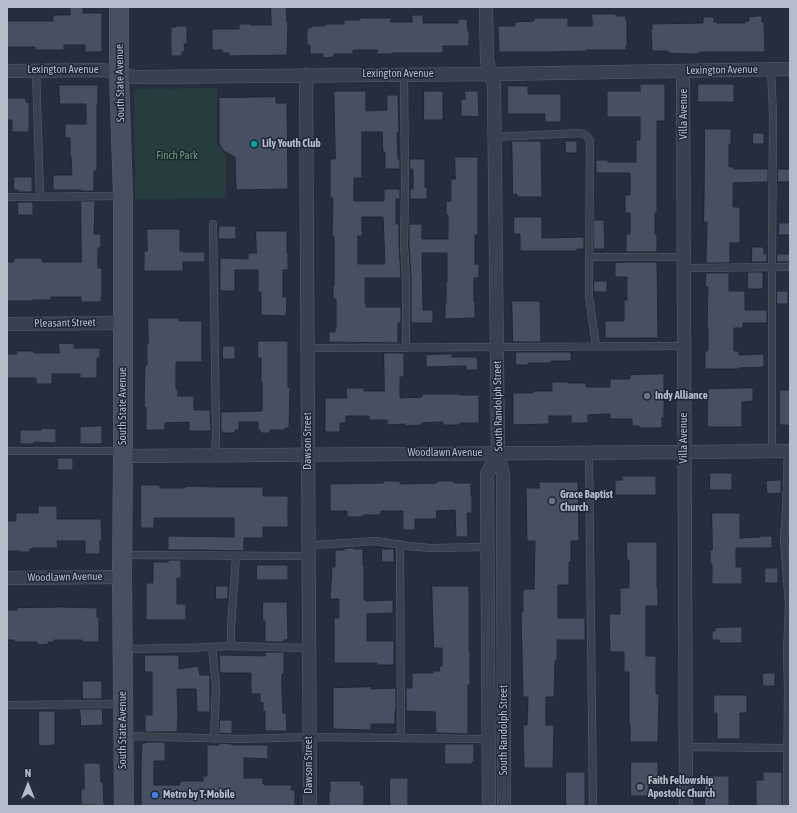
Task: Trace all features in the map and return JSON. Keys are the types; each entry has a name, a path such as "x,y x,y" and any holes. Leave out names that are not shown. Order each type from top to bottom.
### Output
{"street":[{"name":"South State Avenue","path":"119,7 124,453 122,555 124,806"},
{"name":"South Randolph Street","path":"486,7 487,60 494,84 498,453 503,474 504,806"},
{"name":"Lexington Avenue","path":"7,71 102,70 136,77 491,74 790,69"},
{"name":"Villa Avenue","path":"684,71 686,806"},
{"name":"Dawson Street","path":"306,75 310,806"},
{"name":"Pleasant Street","path":"7,324 123,323"},
{"name":"Woodlawn Avenue","path":"124,453 215,455 589,453 789,450"},
{"path":"489,806 487,474 498,453"},
{"name":"Woodlawn Avenue","path":"7,578 122,577"}],"lane":[{"path":"771,69 773,114 772,450"},
{"path":"36,70 40,196"},
{"path":"404,74 404,245 406,279 406,348"},
{"path":"495,137 581,133 587,136 590,141 589,296 596,346"},
{"path":"7,197 122,196"},
{"path":"213,224 215,455"},
{"path":"589,257 684,263 790,267"},
{"path":"307,349 684,346"},
{"path":"787,806 789,748 787,654 789,604 784,540 789,450"},
{"path":"7,451 124,453"},
{"path":"589,453 593,806"},
{"path":"122,555 300,556 308,552 316,545 376,541 430,548 488,546"},
{"path":"400,544 401,738"},
{"path":"231,646 236,556"},
{"path":"123,649 231,646 309,648"},
{"path":"212,647 216,686 214,739"},
{"path":"7,706 123,704"},
{"path":"124,736 214,739 309,737 482,739"},
{"path":"686,747 789,748"}],"green space":[{"name":"Finch Park","path":"217,88 217,145 226,155 226,198 135,199 134,89"}],"building":[{"path":"70,7 83,7 83,13 102,13 102,52 85,52 85,45 64,45 64,50 35,50 35,47 7,47 7,21 53,21 53,15 70,15"},
{"path":"271,7 286,7 288,22 287,55 229,56 229,53 222,53 222,50 212,50 212,29 239,29 239,24 271,25"},
{"path":"592,14 616,14 616,16 626,16 626,50 499,52 498,26 515,26 515,22 534,21 534,18 568,18 568,26 592,26"},
{"path":"412,15 423,15 423,23 458,23 458,19 467,19 469,46 443,46 443,53 377,54 377,50 353,50 353,54 334,54 334,57 323,58 323,54 310,54 310,45 307,45 307,28 311,28 311,26 344,24 344,20 360,20 360,18 391,18 391,22 412,22"},
{"path":"762,16 762,22 764,22 765,52 699,52 699,54 686,54 668,53 668,51 652,51 652,24 703,23 703,17 714,17 714,22 717,23 745,23 745,21 749,21 749,17"},
{"path":"187,26 187,44 184,44 185,51 182,52 182,56 171,56 171,27"},
{"path":"640,84 665,84 665,121 657,121 657,213 655,213 655,234 657,234 657,252 626,252 626,234 630,234 630,213 625,213 625,195 630,195 630,173 596,173 596,160 608,160 608,162 636,162 636,140 640,140 640,117 607,117 607,91 640,91"},
{"path":"698,84 734,84 734,102 698,102"},
{"path":"59,85 98,85 97,171 94,171 94,191 53,190 53,175 72,175 70,138 65,138 65,124 86,124 86,104 60,104"},
{"path":"508,86 528,86 528,94 561,94 561,122 545,122 545,114 508,114"},
{"path":"334,91 366,91 366,111 387,110 387,95 398,95 399,133 397,133 400,169 385,169 385,152 383,152 382,132 362,132 362,178 354,178 354,201 384,201 384,189 400,189 400,199 396,199 396,224 399,224 401,278 365,278 366,307 401,307 401,323 398,323 398,343 329,342 329,332 335,332 336,328 336,299 333,299 333,198 330,198 330,159 335,159","holes":["362,217 383,217 385,263 358,264 358,236 362,236"]},
{"path":"424,91 443,91 443,120 424,120"},
{"path":"465,91 478,91 479,117 461,116 461,99 465,99"},
{"name":"Lily Youth Club","path":"276,97 276,103 287,103 288,189 236,190 235,157 225,152 219,142 219,98"},
{"path":"7,98 26,98 26,102 29,102 29,132 12,132 12,120 7,120"},
{"path":"705,129 731,129 731,144 729,144 729,167 734,167 734,169 768,169 768,182 733,183 733,207 740,207 740,243 730,243 730,263 706,263 707,222 704,222"},
{"path":"753,133 764,133 764,144 753,144"},
{"path":"512,141 541,141 542,197 517,197 517,194 513,195"},
{"path":"565,141 577,141 577,153 566,153"},
{"path":"455,157 478,157 478,235 475,235 475,264 479,264 479,278 474,278 475,318 445,319 447,253 422,253 423,310 433,310 433,323 411,323 409,224 422,224 422,239 448,239 448,215 446,215 446,201 451,201 451,179 455,179"},
{"path":"410,159 425,159 425,187 427,187 427,199 410,199 410,189 413,189 413,169 410,169"},
{"path":"778,169 790,169 790,182 778,182"},
{"path":"14,177 32,177 32,192 18,192 18,190 14,190"},
{"path":"81,201 95,201 94,234 101,234 101,247 98,249 98,268 102,268 101,302 81,302 81,297 51,297 51,300 7,301 7,262 14,262 14,258 42,258 42,262 81,262"},
{"path":"18,202 33,202 33,215 18,215"},
{"path":"514,217 542,217 542,238 584,237 584,249 577,249 577,251 520,251 520,234 514,234"},
{"path":"594,220 604,220 605,249 594,249"},
{"path":"779,223 790,223 790,235 779,235"},
{"path":"219,226 236,226 236,239 219,239"},
{"path":"147,229 180,229 180,251 205,252 205,262 183,262 183,271 144,271 144,251 147,251"},
{"path":"256,231 287,231 288,270 283,270 283,297 287,297 286,316 261,315 261,292 258,292 258,270 235,270 235,291 220,291 220,258 248,259 248,253 256,253"},
{"path":"752,247 764,247 764,254 767,254 767,262 752,262"},
{"path":"777,254 790,254 790,262 777,262"},
{"path":"657,262 658,338 605,338 605,321 624,321 624,300 627,300 627,277 615,277 615,263"},
{"path":"748,272 763,272 763,289 748,289"},
{"path":"706,273 729,273 729,291 745,291 745,310 767,310 767,323 743,323 743,328 734,328 734,351 739,351 739,355 764,354 764,367 705,369 705,351 708,351 708,287 706,287"},
{"path":"594,281 607,281 607,292 594,292"},
{"path":"777,291 788,291 788,304 777,304"},
{"path":"512,301 540,301 541,342 513,342"},
{"path":"148,318 179,318 179,321 202,321 202,362 176,362 176,389 178,389 178,396 194,396 194,410 210,410 211,431 189,431 189,422 165,423 165,430 146,430 146,407 144,407"},
{"path":"258,341 288,341 288,387 290,387 289,428 285,428 285,430 270,430 270,433 260,433 260,430 258,430 258,422 239,422 239,430 235,430 235,433 222,433 221,412 262,411 261,358 258,358"},
{"path":"59,343 75,344 74,348 100,348 100,358 97,358 97,378 80,378 80,374 52,374 52,384 36,384 36,378 7,378 7,354 17,354 16,351 59,353"},
{"path":"223,346 235,346 235,359 223,359"},
{"path":"516,352 571,352 571,361 551,361 551,363 528,363 528,365 516,365"},
{"path":"384,353 404,353 404,377 400,377 400,398 422,397 422,394 479,395 479,423 443,425 443,422 422,423 422,425 405,426 405,424 387,425 387,420 369,420 369,416 346,416 346,423 340,423 340,432 325,432 325,398 347,398 346,388 364,388 364,391 384,391"},
{"path":"452,354 452,357 477,357 478,370 466,370 466,366 426,367 426,355"},
{"path":"664,374 664,418 662,418 662,428 639,428 639,426 632,426 632,419 610,419 610,414 588,415 588,423 571,423 571,416 549,416 549,424 513,425 513,393 552,391 552,382 586,383 586,387 610,387 610,379 630,379 630,375"},
{"path":"753,388 753,401 742,402 742,427 707,427 708,389"},
{"path":"780,390 790,390 790,425 780,425"},
{"path":"102,426 102,444 80,444 80,427"},
{"path":"41,428 56,429 56,443 34,442 34,444 20,444 20,430 41,430"},
{"path":"58,458 73,458 73,470 58,470"},
{"path":"710,473 732,473 732,490 710,490"},
{"path":"622,476 656,476 656,495 615,495 615,480 622,480"},
{"path":"781,480 781,493 767,494 766,481"},
{"path":"383,481 400,481 400,484 437,483 437,481 471,483 472,513 467,513 468,537 456,537 455,510 436,511 437,519 415,519 415,530 403,530 403,511 381,511 381,515 347,517 347,511 330,511 330,484 383,483"},
{"path":"539,482 578,482 579,541 571,541 569,585 558,585 558,618 585,618 585,640 557,640 554,697 546,697 546,725 554,725 553,768 524,768 523,725 527,725 528,697 523,697 521,612 523,612 523,589 534,589 535,541 527,541 526,488 539,488"},
{"path":"141,485 160,485 160,488 185,488 185,486 263,487 263,496 288,496 288,527 263,527 263,538 244,538 244,551 168,550 168,536 234,537 234,518 154,518 154,528 141,528"},
{"path":"38,506 57,506 57,519 101,519 102,541 100,541 100,554 85,554 85,541 57,541 58,548 32,548 30,549 30,552 7,551 7,521 16,521 16,513 38,513"},
{"path":"712,513 740,513 740,538 772,536 772,548 736,548 736,567 742,567 742,584 712,584 710,550 712,550"},
{"path":"627,542 657,542 658,606 646,606 646,656 656,656 656,694 659,694 658,742 630,742 629,672 624,672 624,652 610,652 609,614 620,614 620,588 629,588 629,560 627,560"},
{"path":"344,548 363,549 364,600 393,600 393,613 367,614 367,641 394,641 394,665 377,665 377,663 334,663 334,618 339,618 339,599 330,599 332,567 335,567 335,550 344,550"},
{"path":"382,549 394,549 394,562 382,562"},
{"path":"168,560 181,560 181,578 177,578 177,604 186,604 186,620 146,620 146,583 153,583 153,562 168,562"},
{"path":"257,565 288,565 288,580 257,580"},
{"path":"765,568 778,568 778,583 765,583"},
{"path":"216,586 228,586 228,599 216,599"},
{"path":"432,586 469,586 470,685 468,685 468,734 436,733 435,712 406,711 406,688 412,688 412,673 433,673 433,671 440,671 439,666 442,666 442,648 434,648"},
{"path":"263,602 287,602 288,640 284,640 284,642 265,642"},
{"path":"17,608 97,608 97,617 99,617 99,642 82,642 82,640 54,640 54,642 48,642 49,644 37,645 37,642 14,642 14,640 7,640 7,610 17,610"},
{"path":"742,627 742,643 719,643 719,640 712,640 712,631 715,631 715,628"},
{"path":"265,652 284,652 282,693 283,713 286,713 287,731 265,731 265,711 263,711 263,702 260,703 260,694 251,694 251,673 220,673 219,655 265,656"},
{"path":"145,655 179,655 179,669 198,666 200,675 210,675 210,712 197,712 196,689 177,689 177,732 145,732 145,715 152,715 152,672 145,672"},
{"path":"763,673 775,673 775,686 763,686"},
{"path":"82,681 102,681 102,699 83,699"},
{"path":"371,687 371,689 396,688 395,724 371,724 371,730 333,729 333,688"},
{"path":"714,695 747,695 747,713 740,713 740,739 717,739 717,713 714,713"},
{"path":"80,709 102,709 103,725 81,726"},
{"path":"39,711 55,711 55,745 39,746"},
{"path":"220,720 232,720 232,734 219,733"},
{"path":"165,742 165,761 154,761 154,785 180,785 180,781 203,781 203,776 207,776 207,745 219,745 219,743 232,745 268,745 268,759 244,758 244,778 263,778 263,784 265,785 292,785 291,790 295,790 295,806 141,806 142,743"},
{"path":"445,744 474,744 474,762 472,762 472,764 445,764"},
{"name":"Faith Fellowship Apostolic Church","path":"631,762 658,762 658,779 649,779 649,796 631,796"},
{"path":"84,763 100,763 101,782 103,782 104,806 81,805 81,789 84,789"},
{"path":"566,772 585,772 585,806 566,806"},
{"path":"763,772 782,772 782,806 756,806 756,780 763,780"},
{"path":"705,776 729,776 729,806 705,806"},
{"path":"390,778 408,778 408,806 390,806"},
{"path":"330,781 361,781 361,785 364,785 364,806 329,806"}],"place":[{"name":"Lily Youth Club","path":"254,144"},
{"name":"Indy Alliance","path":"647,396"},
{"name":"Grace Baptist Church","path":"552,501"},
{"name":"Faith Fellowship Apostolic Church","path":"640,787"},
{"name":"Metro by T-Mobile","path":"155,795"}]}
